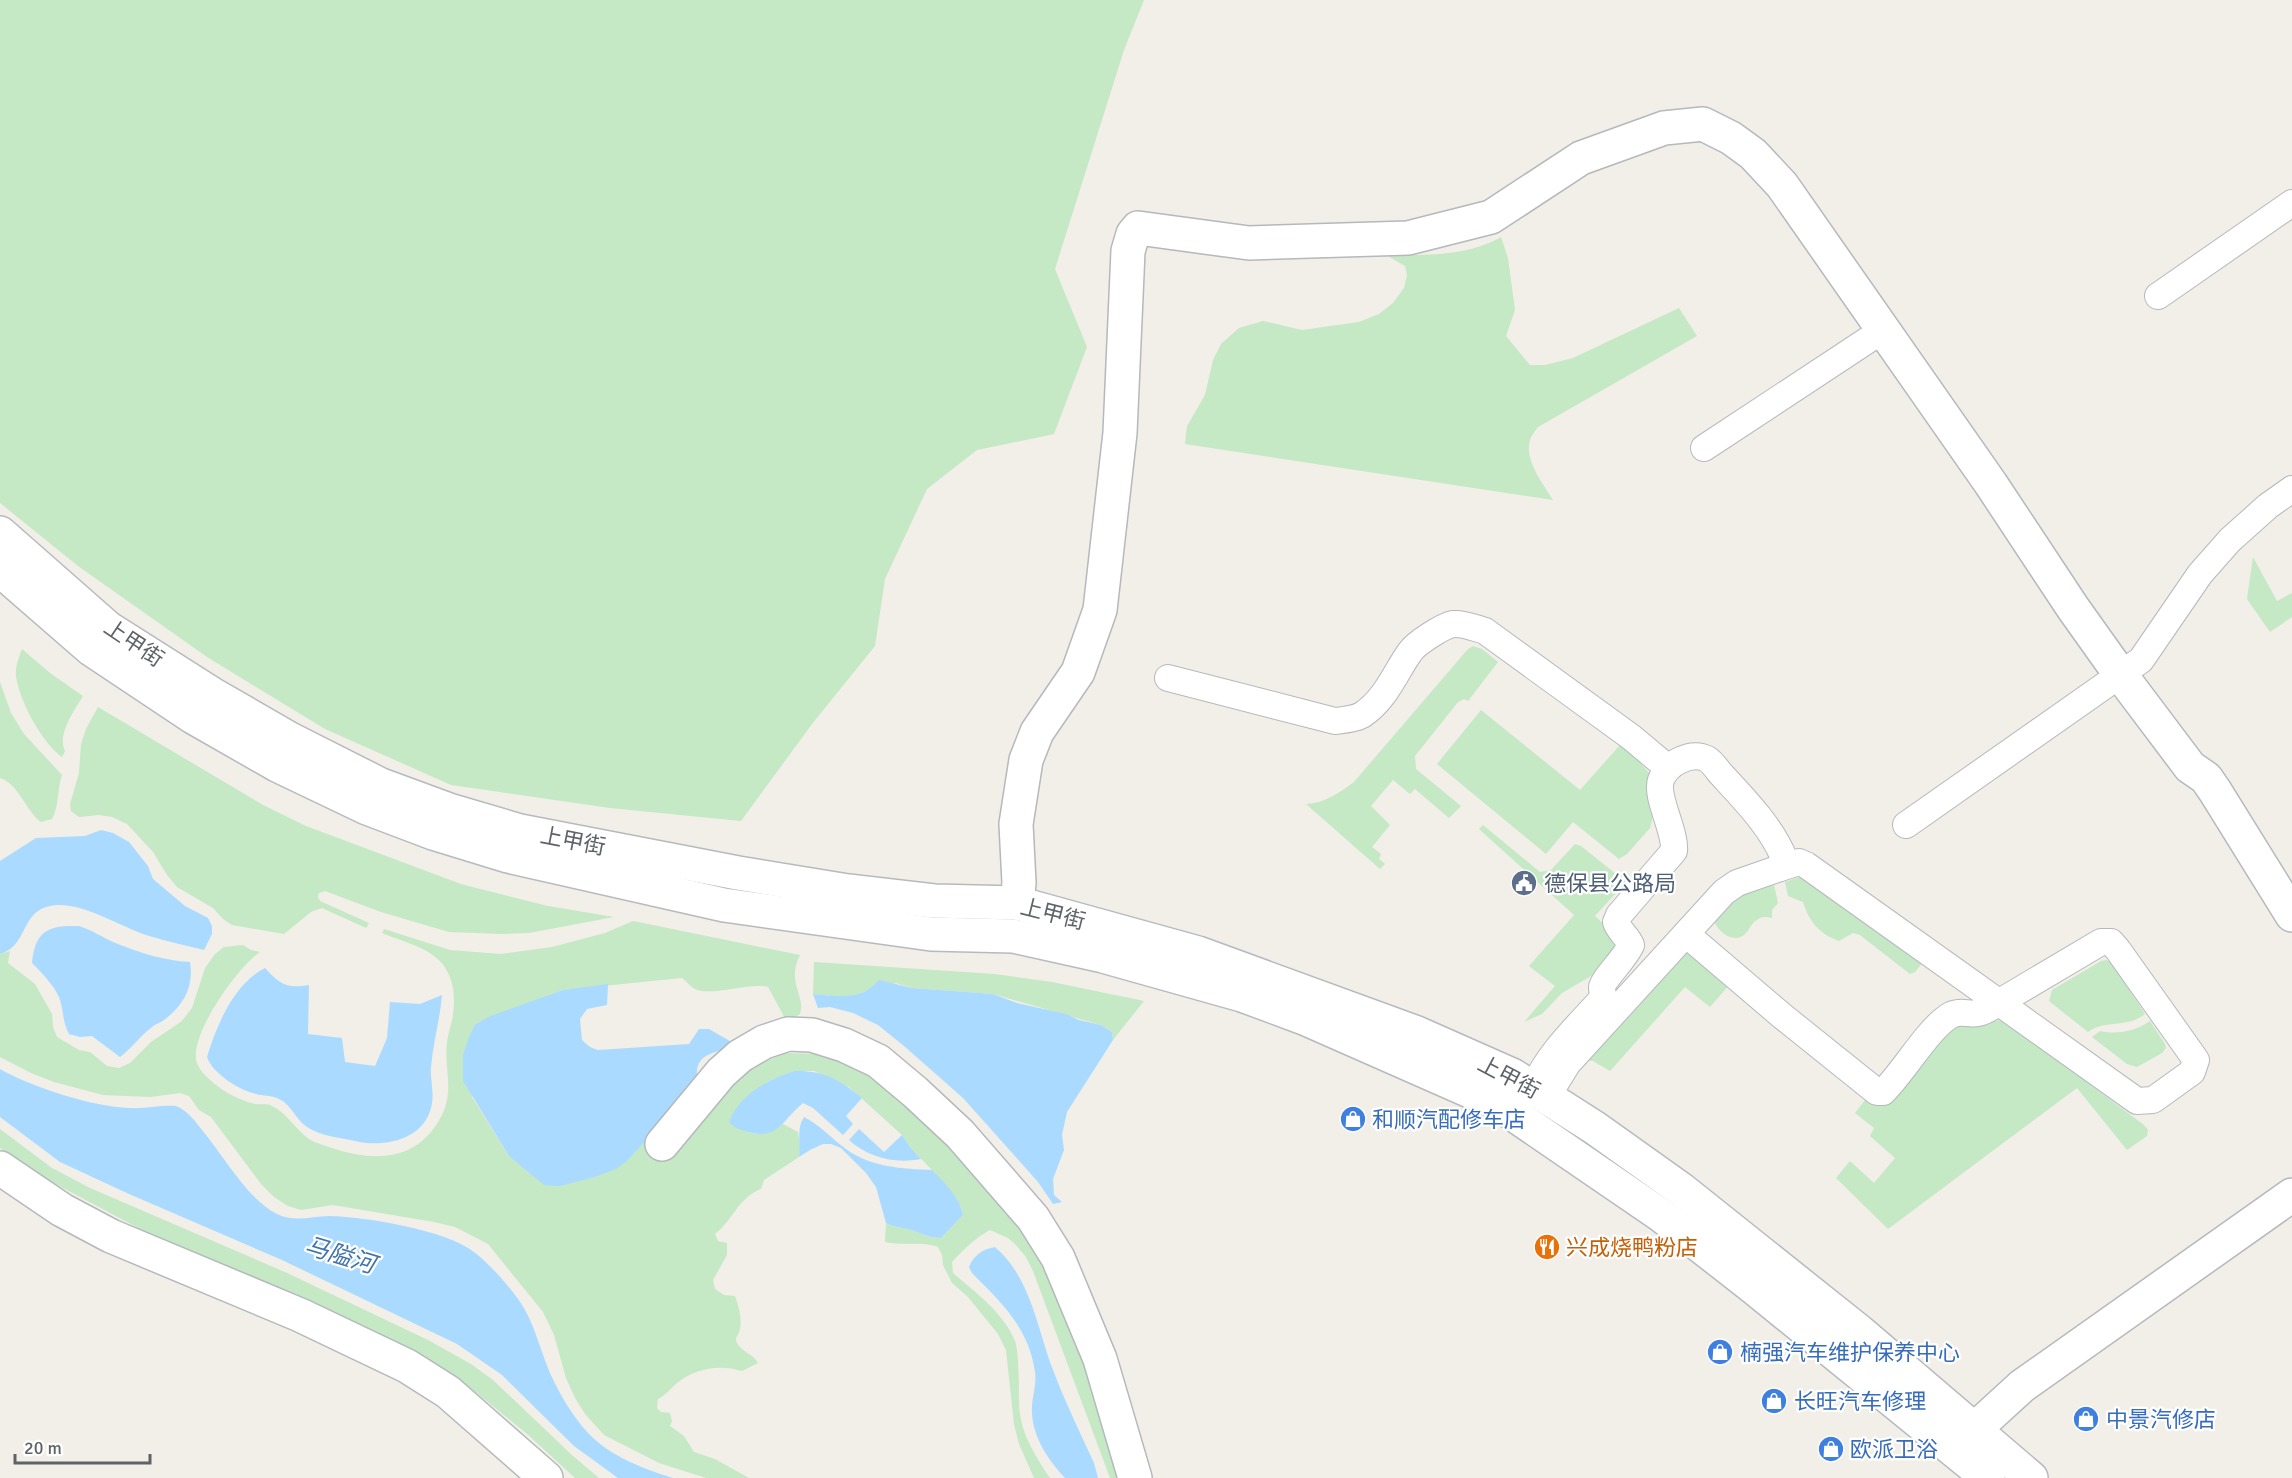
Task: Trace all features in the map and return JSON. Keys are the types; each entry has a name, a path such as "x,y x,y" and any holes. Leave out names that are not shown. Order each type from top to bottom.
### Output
{"street":[{"path":"1017,903 1019,883 1016,824 1026,760 1038,732 1078,672 1100,610 1120,433 1128,251 1133,234 1138,228 1249,243 1408,238 1491,218 1581,158 1664,128 1703,124 1731,138 1753,154 1782,185 1991,483 2073,608 2120,674 2190,767 2206,778 2292,915"},
{"name":"上甲街","path":"0,533 108,628 212,694 290,739 381,785 449,810 531,833 738,873 848,891 934,901 1017,903 1198,953 1417,1033 1512,1075 1595,1128 1682,1190 1860,1332 2031,1478"},
{"name":"上甲街","path":"0,570 91,649 193,717 277,765 368,808 433,833 508,856 724,905 838,923 931,934 1013,936 1102,956 1242,995 1305,1018 1497,1103 1662,1216 1988,1478"},
{"path":"663,1144 721,1073 740,1056 764,1042 788,1034 812,1035 878,1061 960,1134 1033,1218 1058,1258 1100,1359 1135,1478"},
{"path":"0,1168 62,1210 111,1236 300,1315 407,1366 448,1392 546,1478"},
{"path":"1975,1429 2022,1386 2292,1195"}],"lane":[{"path":"2158,296 2292,203"},
{"path":"1704,448 1883,330"},
{"path":"1906,825 2141,660 2151,649 2200,574 2230,540 2268,506 2292,489"},
{"path":"1168,678 1335,721 1360,716 1374,705 1392,683 1411,650 1431,635 1452,624 1468,626 1485,631 1622,730 1662,763 1666,770"},
{"path":"1540,1093 1539,1074 1554,1053 1603,998 1604,981 1627,956 1631,945 1616,922 1619,915 1674,851 1676,840 1671,829 1660,782 1666,770 1677,761 1691,757 1708,759 1744,798 1780,848 1784,858 1780,868"},
{"path":"1540,1093 1724,892 1737,883 1799,862 1806,865 1998,1003 2137,1101 2153,1100 2192,1072 2195,1067 2196,1060 2111,942 2101,942 1998,1003 1976,1014 1966,1011 1952,1015 1925,1042 1889,1086 1883,1092 1877,1092 1781,1015 1686,934"}],"green space":[{"path":"0,0 1144,0 1124,50 1055,269 1087,347 1054,434 977,450 927,489 885,579 875,646 812,724 741,821 610,808 451,785 325,729 207,657 78,566 0,503"},
{"path":"1501,237 1508,258 1515,310 1506,336 1530,365 1545,365 1573,358 1679,308 1697,336 1538,427 1530,440 1530,456 1536,472 1553,500 1185,444 1187,426 1205,395 1213,360 1221,344 1239,328 1263,321 1302,330 1359,322 1379,314 1393,303 1404,288 1407,275 1405,266 1386,255 1445,254 1488,244"},
{"path":"2253,557 2277,601 2292,593 2292,617 2270,632 2247,599"},
{"path":"1473,646 1482,649 1498,662 1468,701 1464,699 1458,702 1415,756 1416,769 1461,806 1449,818 1415,789 1410,794 1393,780 1371,806 1390,825 1372,847 1381,854 1379,859 1385,864 1380,869 1306,804 1326,800 1354,782"},
{"path":"22,649 50,673 83,696 65,730 63,744 65,751 62,757 39,732 22,697 16,673"},
{"path":"0,682 11,713 24,734 62,775 52,819 41,822 12,785 0,778"},
{"path":"98,707 263,805 306,826 461,884 548,906 614,917 529,933 449,932 381,912 325,891 319,893 320,901 369,923 366,928 322,908 311,912 284,934 232,925 213,908 177,887 153,852 127,824 112,817 99,815 79,817 71,811 70,804 79,773 81,744"},
{"path":"1481,710 1580,790 1620,745 1650,774 1653,816 1650,828 1627,854 1619,859 1573,822 1546,854 1437,764"},
{"path":"1483,825 1540,872 1551,870 1575,844 1581,846 1626,882 1595,916 1623,942 1603,969 1562,993 1542,1014 1524,1022 1555,986 1529,966 1574,915 1479,829"},
{"path":"1805,875 1923,962 1915,972 1910,974 1860,935 1853,933 1839,941 1820,931 1808,915 1803,902 1788,896 1785,882"},
{"path":"1774,885 1778,903 1772,910 1772,918 1759,919 1744,935 1736,938 1727,936 1717,927 1715,923 1721,913 1733,901 1747,893"},
{"path":"633,921 800,955 796,965 795,981 801,1001 800,1014 787,1022 768,987 750,986 700,991 682,978 563,990 524,1005 472,1097 509,1156 579,1180 595,1177 628,1160 650,1135 714,1105 752,1068 784,1053 824,1054 867,1069 929,1123 1007,1207 1044,1268 1089,1379 1123,1478 1110,1478 1026,1257 1008,1238 990,1230 970,1244 952,1262 953,1273 996,1312 1015,1341 1022,1422 1033,1451 1050,1478 1034,1478 1019,1444 1014,1424 1006,1350 998,1334 968,1297 952,1283 943,1265 938,1247 926,1244 885,1242 886,1223 941,1238 963,1215 961,1207 946,1185 910,1147 902,1135 849,1087 814,1071 794,1071 767,1082 749,1132 767,1133 783,1124 798,1132 799,1157 764,1180 761,1189 747,1197 715,1234 718,1241 727,1243 727,1255 713,1280 715,1289 724,1295 735,1296 741,1321 736,1341 758,1363 742,1371 717,1368 700,1371 684,1378 658,1399 657,1408 661,1412 670,1413 672,1421 670,1426 684,1436 694,1452 715,1459 749,1478 706,1478 659,1463 604,1435 585,1414 575,1398 566,1378 554,1335 543,1312 488,1244 455,1227 434,1222 333,1205 301,1210 288,1206 274,1197 261,1184 211,1117 199,1110 189,1096 180,1093 150,1097 103,1095 54,1082 0,1057 0,954 10,951 8,963 35,984 52,1014 57,1037 79,1050 90,1052 107,1066 119,1068 130,1063 151,1042 182,1021 192,1008 205,968 215,954 224,947 243,945 260,952 229,985 201,1033 196,1061 201,1071 227,1093 248,1102 266,1104 277,1109 304,1135 315,1142 349,1153 389,1155 413,1147 424,1139 434,1128 447,1102 446,1056 454,998 449,975 435,957 416,946 382,933 384,929 450,950 501,954 552,947 605,933"},
{"path":"1688,953 1730,984 1710,1007 1685,987 1610,1071 1593,1061 1583,1060 1680,958"},
{"path":"2106,960 2111,962 2145,1014 2138,1019 2101,1026 2088,1032 2049,1001 2052,990"},
{"path":"814,962 995,974 1052,982 1144,1001 1113,1040 1112,1032 1101,1025 993,994 912,988 896,983 873,988 850,998 813,994"},
{"path":"2003,1020 2144,1125 2148,1130 2147,1136 2127,1150 2077,1088 1888,1229 1836,1178 1850,1161 1874,1183 1895,1158 1870,1136 1874,1128 1855,1113 1869,1098 1878,1105 1888,1102 1948,1025"},
{"path":"2150,1021 2166,1048 2162,1053 2137,1067 2127,1064 2092,1037 2100,1031 2113,1033 2133,1030"},
{"path":"0,1129 52,1168 90,1188 285,1272 428,1340 471,1364 493,1380 599,1478 575,1478 526,1433 478,1394 453,1375 406,1346 144,1231 31,1171 0,1148"}],"water":[{"path":"101,830 113,833 129,842 148,866 153,879 185,906 208,918 212,926 212,934 204,950 146,935 83,909 58,905 38,911 15,944 0,954 0,861 36,838 85,836"},
{"path":"79,926 141,952 161,958 190,962 189,987 182,1002 120,1057 92,1036 80,1037 69,1034 57,992 32,963 36,943 45,932 59,927"},
{"path":"265,968 275,978 289,986 309,985 308,1034 342,1038 345,1062 375,1066 387,1038 390,1002 420,1004 442,995 431,1067 432,1103 427,1119 420,1128 400,1139 378,1143 325,1135 303,1124 279,1099 242,1089 215,1069 207,1057 228,1006 244,984"},
{"path":"879,980 912,988 993,994 1017,1003 1101,1025 1112,1032 1113,1040 1067,1112 1062,1135 1064,1150 1053,1179 1054,1195 1062,1202 1053,1204 1038,1182 963,1098 904,1046 878,1025 853,1013 830,1007 818,1008 813,994 857,995 872,987"},
{"path":"608,984 607,1005 587,1009 580,1019 582,1040 590,1047 598,1050 689,1044 699,1029 709,1029 735,1044 702,1059 698,1065 698,1083 628,1160 616,1169 560,1186 544,1185 509,1156 463,1081 463,1055 475,1025 488,1017 563,990"},
{"name":"马隘河","path":"0,1069 45,1089 98,1104 129,1108 176,1106 180,1108 193,1119 246,1188 266,1207 284,1217 297,1219 330,1216 384,1222 426,1231 461,1244 487,1263 521,1303 558,1389 572,1413 589,1434 617,1455 639,1466 673,1478 618,1478 574,1446 502,1375 457,1344 282,1260 60,1162 0,1117"},
{"path":"794,1071 814,1072 831,1077 862,1098 846,1116 853,1124 843,1135 813,1108 803,1103 780,1127 767,1133 759,1134 742,1130 729,1122 747,1096 764,1084"},
{"path":"804,1117 846,1149 865,1160 898,1168 932,1170 955,1196 963,1215 941,1238 886,1223 876,1187 866,1173 841,1148 823,1144 799,1157 799,1131"},
{"path":"859,1129 884,1152 902,1135 921,1159 892,1160 865,1151 849,1140"},
{"path":"995,1247 1007,1259 1025,1288 1053,1370 1094,1463 1098,1478 1065,1478 1048,1457 1039,1440 1032,1413 1035,1372 1027,1342 1003,1305 969,1267 979,1253"}],"place":[{"name":"德保县公路局","path":"1524,883"},
{"name":"和顺汽配修车店","path":"1353,1119"},
{"name":"兴成烧鸭粉店","path":"1547,1247"},
{"name":"楠强汽车维护保养中心","path":"1720,1352"},
{"name":"长旺汽车修理","path":"1774,1401"},
{"name":"中景汽修店","path":"2086,1419"},
{"name":"欧派卫浴","path":"1831,1449"}]}
